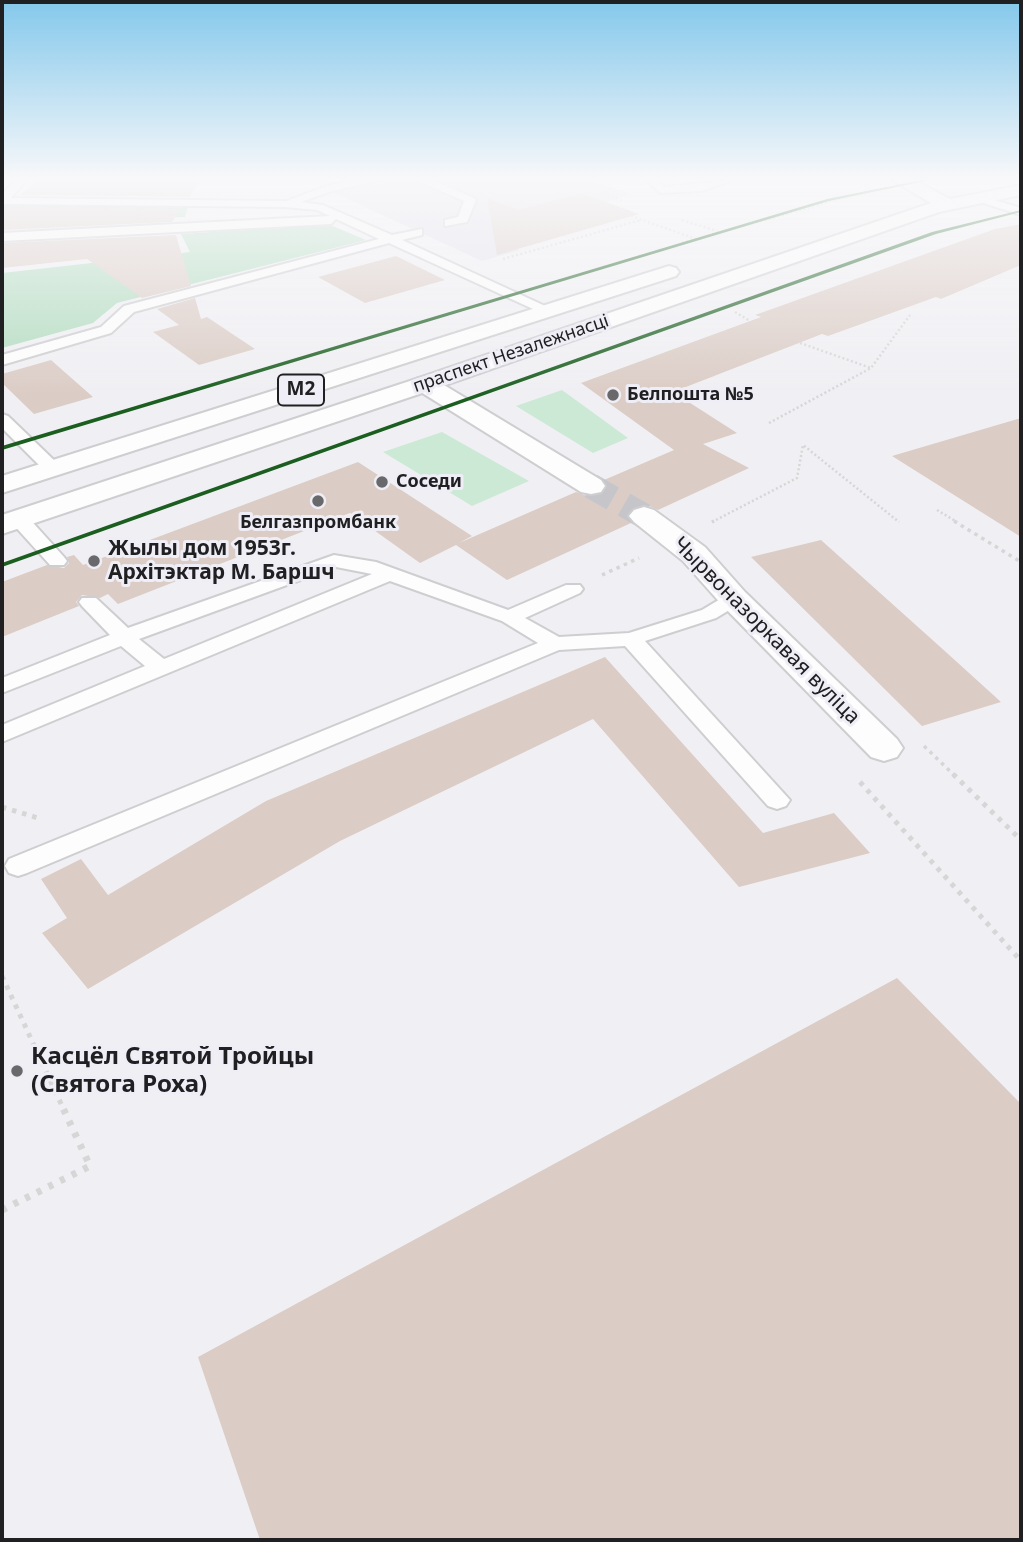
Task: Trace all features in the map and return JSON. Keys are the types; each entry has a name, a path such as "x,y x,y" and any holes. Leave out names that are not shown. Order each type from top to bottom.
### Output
{"main road":[{"name":"праспект Незалежнасці","path":"11,522 811,252"},
{"name":"праспект Незалежнасці","path":"2,485 692,265"},
{"path":"425,384 592,486"},
{"name":"Чырвоназоркавая вуліца","path":"644,516 694,554 734,600 884,748"}],"lane":[{"path":"2,360 106,330 129,309 346,252"},
{"path":"419,252 549,311"},
{"path":"2,419 53,469"},
{"path":"11,522 57,561"},
{"path":"2,686 124,637 334,561 352,561 391,573 509,617 555,644"},
{"path":"2,734 391,573"},
{"path":"509,617 573,589"},
{"path":"18,866 555,644 631,639 709,614 734,600"},
{"path":"89,602 124,637 161,668"},
{"path":"631,639 777,800"}],"path":[{"path":"462,271 529,252"},
{"path":"728,308 750,321"},
{"path":"769,423 871,368 910,315"},
{"path":"800,343 871,368"},
{"path":"573,589 797,478 803,445 899,522"},
{"path":"937,510 1021,562"},
{"path":"2,976 90,1166 2,1210"}],"shaded area":[{"path":"462,252 513,252 482,261"}],"green space":[{"path":"190,252 319,252 117,303 93,323 2,348 2,273"},
{"path":"562,390 628,438 593,453 516,406"},
{"path":"442,432 529,481 472,506 383,452"}],"building":[{"path":"2,252 181,252 191,286 142,298 87,259 2,268"},
{"path":"931,252 1021,252 1021,265 941,299 936,297 828,336 822,334 673,392 737,433 703,444 749,468 658,510 645,504 633,507 626,516 631,523 507,580 456,545 420,563 350,513 118,604 108,594 100,598 82,595 76,602 79,606 2,637 2,582 47,565 64,568 69,563 67,557 74,555 83,565 358,462 472,536 459,543 576,492 590,497 602,495 607,487 604,480 674,450 581,383 761,317 755,315"},
{"path":"396,256 445,280 365,303 318,277"},
{"path":"195,298 201,319 207,317 255,349 199,365 153,332 179,325 157,309"},
{"path":"51,360 93,397 34,414 2,383 2,374"},
{"path":"1021,418 1021,537 892,456"},
{"path":"821,540 1001,702 922,726 751,557"},
{"path":"605,657 763,833 834,813 870,853 739,887 593,719 340,841 88,989 42,933 67,918 41,879 81,859 108,895 266,801"},
{"path":"897,978 1021,1104 1021,1540 260,1540 198,1357"}],"tunnel":[{"path":"591,486 644,516"}],"cycle path":[{"path":"2,448 655,252"},
{"path":"2,565 881,252"}],"place":[{"name":"Белпошта №5","path":"613,395"},
{"name":"Соседи","path":"382,482"},
{"name":"Белгазпромбанк","path":"318,501"},
{"name":"Жылы дом 1953г. Архітэктар М. Баршч","path":"94,561"},
{"name":"Касцёл Святой Тройцы (Святога Роха)","path":"17,1071"}]}
